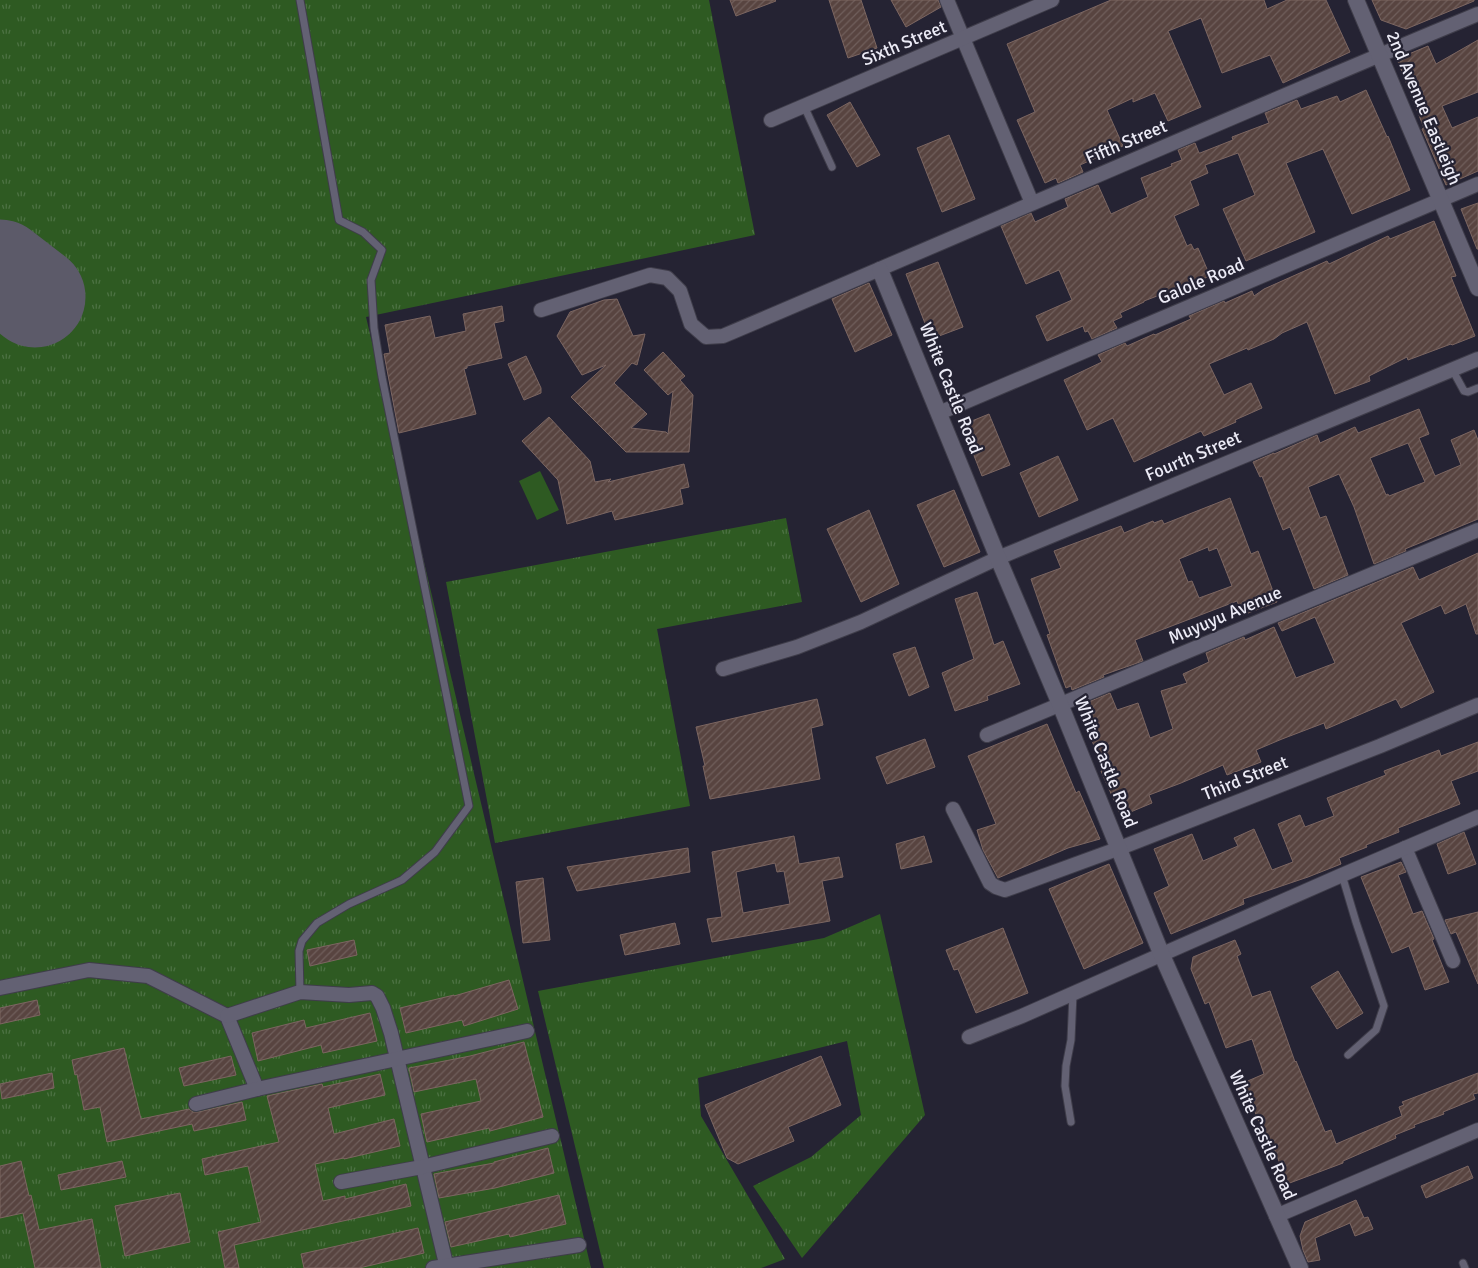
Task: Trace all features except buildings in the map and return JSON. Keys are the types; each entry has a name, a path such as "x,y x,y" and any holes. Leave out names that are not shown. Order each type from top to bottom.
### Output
{"street":[{"path":"947,0 1032,203"},
{"name":"Sixth Street","path":"771,120 1052,0"},
{"name":"2nd Avenue Eastleigh","path":"1356,0 1478,288"},
{"name":"Fifth Street","path":"542,310 650,275 668,278 680,291 691,324 706,338 723,336 1478,14"},
{"name":"Galole Road","path":"940,413 1478,184"},
{"name":"White Castle Road","path":"880,270 1120,848 1161,953 1300,1268"},
{"name":"Fourth Street","path":"722,669 806,643 860,622 998,558 1478,358"},
{"name":"Muyuyu Avenue","path":"987,736 1478,530"},
{"name":"Third Street","path":"953,809 990,882 996,887 1005,890 1120,848 1380,746 1478,705"},
{"path":"969,1037 1022,1016 1342,874 1478,817"},
{"path":"1405,848 1453,962"},
{"path":"0,988 89,970 148,976 227,1016 257,1090"},
{"path":"227,1016 300,992 349,995 372,993 377,996 383,1008 398,1059 442,1267 579,1245"},
{"path":"196,1104 526,1031"},
{"path":"1276,1216 1478,1130"},
{"path":"341,1182 422,1166 552,1136"}],"lane":[{"path":"300,0 340,220 362,232 382,250 371,280 374,328 382,377 469,806 435,852 402,880 349,904 317,923 302,941 299,951 300,992"},
{"path":"804,106 832,167"},
{"path":"1452,369 1464,391 1468,392 1478,388"},
{"path":"1342,874 1384,1006 1376,1030 1348,1055"},
{"path":"1071,1122 1066,1086 1066,1066 1071,1040 1073,993"}],"green space":[{"path":"0,0 709,0 755,235 366,317 591,1268 0,1268"},
{"path":"540,471 559,510 537,520 519,481"},
{"path":"786,518 802,602 657,629 690,806 495,843 446,582"},
{"path":"880,914 925,1115 802,1258 753,1186 811,1157 861,1115 847,1041 698,1078 701,1116 785,1259 761,1268 604,1268 538,991 824,938"}],"runway":[{"path":"0,270 35,297"}]}
